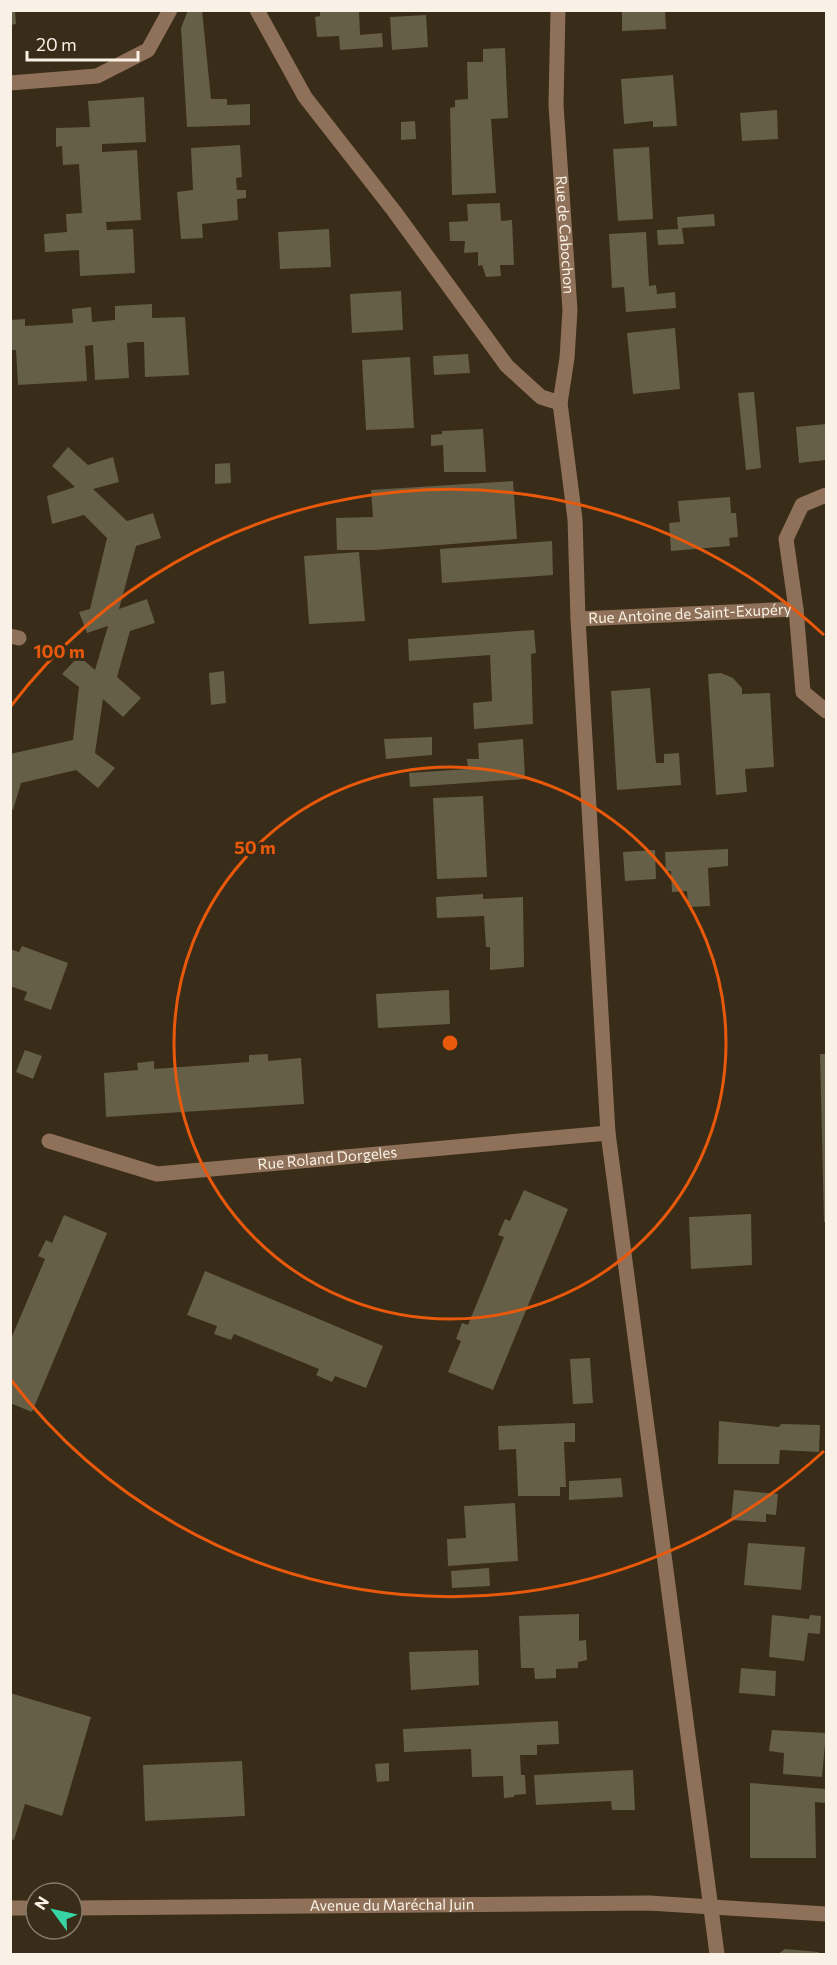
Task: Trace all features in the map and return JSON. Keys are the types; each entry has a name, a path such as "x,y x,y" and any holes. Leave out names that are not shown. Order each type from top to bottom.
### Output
{"street":[{"path":"10,83 97,76 148,50 170,10"},
{"path":"257,10 305,97 401,220 507,366 541,397 560,403"},
{"name":"Rue de Cabochon","path":"558,10 556,105 570,310 567,358 560,403 575,519 578,619 608,1133 717,1954"},
{"path":"796,609 786,539 802,505 826,495"},
{"name":"Rue Antoine de Saint-Exupéry","path":"578,619 796,609 803,692 826,711"},
{"name":"Rue Roland Dorgeles","path":"49,1141 158,1174 608,1133"},
{"name":"Avenue du Maréchal Juin","path":"84,1908 649,1903 826,1914"}],"building":[{"path":"10,10 15,10 16,24 10,25"},
{"path":"188,10 202,10 211,99 227,99 227,105 250,104 250,125 187,127 181,28"},
{"path":"320,10 359,10 360,35 382,33 383,47 340,50 339,36 317,37 315,17 320,16"},
{"path":"622,10 665,10 666,29 622,31"},
{"path":"426,15 428,47 392,50 390,17"},
{"path":"505,48 508,118 491,119 496,193 452,195 450,108 455,107 455,100 468,99 467,62 483,62 483,49"},
{"path":"673,75 677,126 653,127 653,121 624,124 621,79"},
{"path":"144,97 146,142 102,144 102,152 137,150 141,220 106,222 107,230 133,229 135,273 80,276 79,250 45,252 44,234 67,232 66,214 82,213 79,164 63,165 62,146 56,147 56,128 90,127 88,101"},
{"path":"777,110 778,139 742,141 740,113"},
{"path":"415,121 416,139 401,140 401,122"},
{"path":"240,145 242,177 236,178 237,190 246,190 246,198 237,199 238,220 202,224 203,238 181,239 177,192 193,190 191,148"},
{"path":"649,147 653,219 618,221 613,149"},
{"path":"500,203 501,221 512,220 514,265 500,265 501,276 486,277 482,265 478,266 478,252 464,253 465,241 450,241 449,222 468,221 467,204"},
{"path":"714,214 715,226 682,228 684,244 658,245 657,230 678,229 677,217"},
{"path":"329,229 331,267 280,269 278,232"},
{"path":"646,232 649,286 656,285 657,294 675,292 676,308 626,312 624,287 612,288 609,234"},
{"path":"401,291 403,330 352,333 350,294"},
{"path":"152,304 152,318 185,317 189,375 145,377 144,342 135,342 127,343 129,378 95,380 93,345 85,346 87,381 18,385 16,350 10,350 10,320 25,319 25,326 73,323 72,309 91,307 92,322 115,320 115,306"},
{"path":"675,328 680,389 633,394 627,333"},
{"path":"468,354 470,373 434,375 433,356"},
{"path":"410,357 414,428 366,430 362,360"},
{"path":"754,392 761,468 746,470 738,393"},
{"path":"826,424 826,460 799,463 796,427"},
{"path":"483,429 486,472 444,472 443,445 431,446 431,435 442,434 442,431"},
{"path":"68,447 88,465 113,457 119,482 93,489 127,521 153,513 161,538 136,546 119,609 147,599 155,623 130,631 117,677 141,698 123,717 103,699 95,753 115,768 98,788 76,770 21,783 13,810 10,809 10,754 73,740 79,687 62,674 79,656 95,670 108,626 87,633 79,612 90,609 107,538 84,515 52,524 47,496 75,487 52,466"},
{"path":"230,463 231,483 215,484 215,464"},
{"path":"513,481 517,539 375,550 337,550 336,518 373,517 371,490"},
{"path":"730,497 731,513 736,513 738,537 729,538 730,546 671,551 669,523 680,522 678,501"},
{"path":"552,541 553,575 442,583 440,549"},
{"path":"359,552 365,621 309,624 304,556"},
{"path":"534,630 536,653 531,654 533,724 474,729 473,703 492,701 490,655 409,661 408,639"},
{"path":"224,671 226,703 211,705 209,673"},
{"path":"721,673 733,678 742,688 742,694 770,693 774,767 745,769 747,792 716,795 708,674"},
{"path":"650,688 656,763 664,763 664,754 679,753 681,785 617,790 611,691"},
{"path":"432,737 432,755 386,759 384,739"},
{"path":"523,739 525,779 410,787 409,773 468,769 467,759 479,759 478,743"},
{"path":"483,796 487,877 437,879 433,798"},
{"path":"728,849 728,866 708,868 710,906 688,907 687,891 672,892 671,871 666,871 665,852"},
{"path":"655,850 656,879 625,881 623,852"},
{"path":"483,894 483,899 523,897 524,967 490,970 490,947 486,947 484,916 437,918 436,897"},
{"path":"22,946 68,963 51,1010 24,1000 27,992 10,986 10,949 19,952"},
{"path":"449,990 450,1024 378,1028 376,994"},
{"path":"25,1050 42,1056 33,1079 16,1072"},
{"path":"268,1054 268,1061 301,1058 304,1104 106,1117 104,1073 138,1070 137,1063 154,1061 154,1069 249,1062 249,1055"},
{"path":"820,1054 826,1054 826,1222 824,1222"},
{"path":"524,1190 568,1209 493,1390 448,1372 461,1341 456,1339 462,1323 468,1325 504,1237 498,1235 505,1219 510,1221"},
{"path":"751,1214 752,1265 691,1269 689,1217"},
{"path":"64,1215 107,1233 32,1412 10,1403 10,1341 45,1259 38,1256 46,1240 52,1243"},
{"path":"205,1271 383,1346 366,1388 335,1376 332,1382 316,1375 319,1369 234,1334 231,1340 214,1334 217,1326 187,1315"},
{"path":"590,1358 593,1403 573,1404 570,1359"},
{"path":"719,1421 779,1427 781,1424 820,1425 819,1452 780,1450 779,1464 718,1464"},
{"path":"575,1423 575,1442 564,1442 566,1487 560,1487 560,1496 518,1496 516,1449 499,1450 498,1426"},
{"path":"621,1478 623,1497 569,1500 569,1481"},
{"path":"734,1490 778,1494 776,1515 766,1514 766,1522 731,1520"},
{"path":"515,1503 518,1561 448,1566 447,1539 466,1538 464,1506"},
{"path":"748,1543 805,1547 801,1590 744,1585"},
{"path":"489,1568 490,1586 452,1588 451,1571"},
{"path":"579,1614 579,1641 586,1640 587,1660 578,1662 578,1668 556,1669 556,1678 535,1679 534,1668 521,1668 519,1616"},
{"path":"772,1615 809,1619 810,1615 821,1616 820,1634 808,1633 804,1661 769,1657"},
{"path":"478,1650 479,1685 411,1690 409,1652"},
{"path":"741,1668 776,1671 775,1696 739,1693"},
{"path":"10,1693 91,1717 62,1816 25,1804 14,1840 10,1839"},
{"path":"558,1721 559,1744 537,1745 537,1755 520,1755 521,1775 525,1775 526,1794 514,1795 514,1797 504,1798 503,1776 472,1777 471,1749 404,1752 403,1729"},
{"path":"772,1730 826,1733 822,1777 783,1774 784,1753 769,1751"},
{"path":"242,1761 245,1816 145,1821 143,1765"},
{"path":"389,1763 389,1781 377,1782 375,1764"},
{"path":"633,1770 635,1810 612,1810 611,1801 536,1805 534,1775"},
{"path":"750,1783 826,1789 826,1803 815,1802 816,1858 750,1858"},
{"path":"785,1949 819,1952 819,1954 778,1954"}]}
